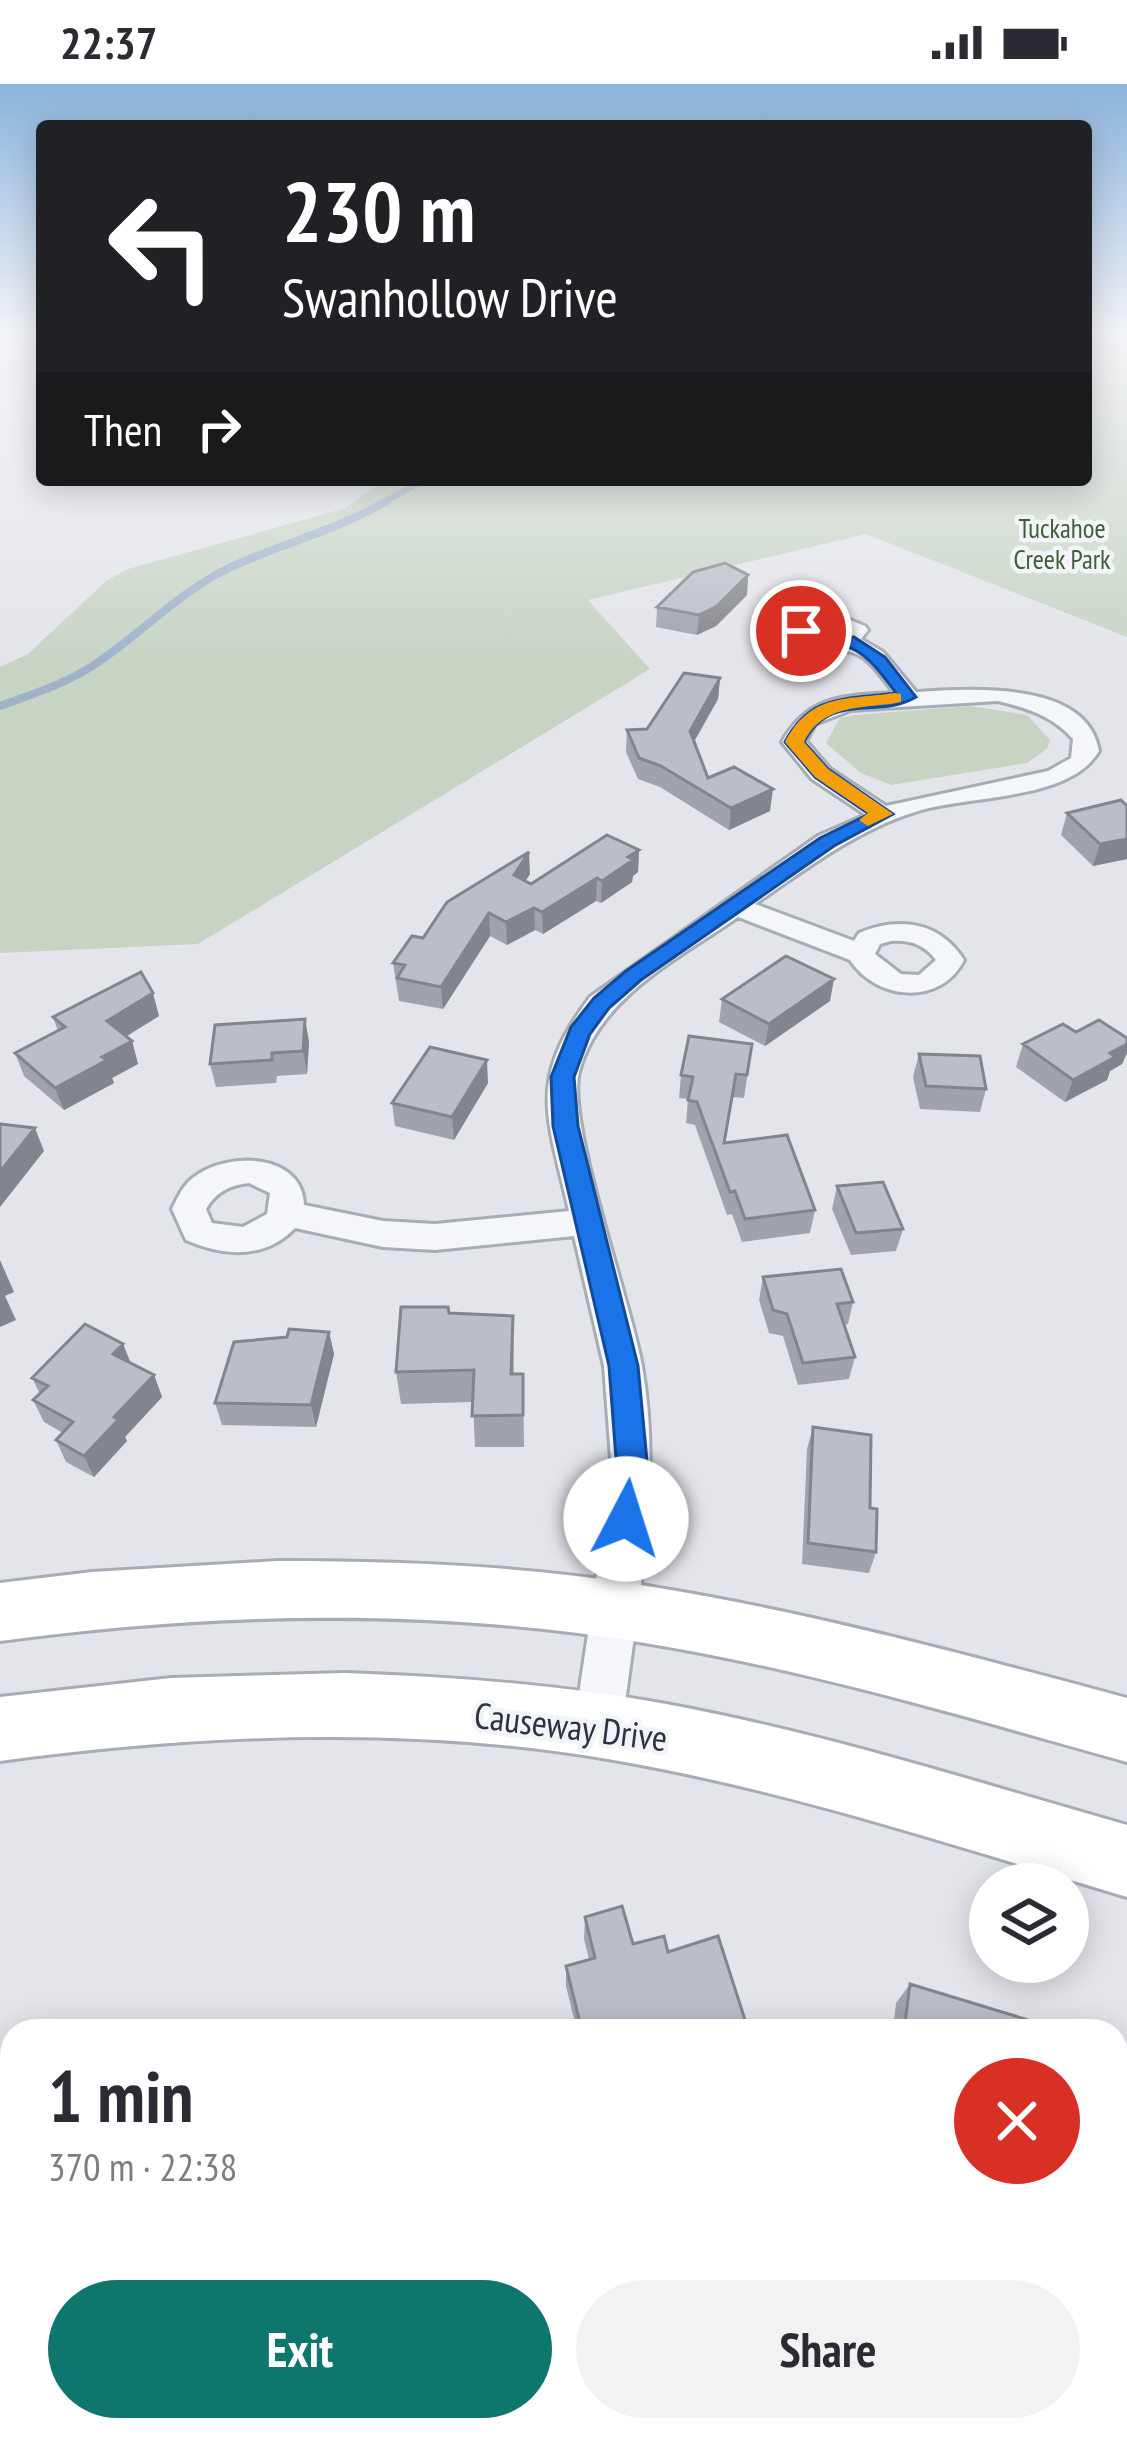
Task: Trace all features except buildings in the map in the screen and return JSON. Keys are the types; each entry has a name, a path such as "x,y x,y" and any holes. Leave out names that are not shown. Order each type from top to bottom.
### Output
{"street":[{"path":"848,641 880,660 908,697"},
{"path":"598,1728 632,1472 623,1366 566,1126 562,1077 579,1033 602,1003 827,842 883,814 958,793 1055,777 1080,763 1087,751 1082,732 1038,704 985,693 830,707 806,720 794,742 821,773 883,814"},
{"path":"735,906 861,954"},
{"path":"286,1214 383,1234 435,1237 589,1222"},
{"path":"0,1612 182,1592 284,1588 441,1592 735,1630 846,1654 1127,1730"},
{"name":"Causeway Drive","path":"0,1729 122,1713 258,1706 439,1710 598,1728 688,1741 1127,1862"}],"green space":[{"name":"Tuckahoe Creek Park","path":"1092,444 1127,444 1127,637 866,534 588,600 650,669 198,944 0,953 0,667 28,654 106,581 128,569 346,508 376,486 1092,486"},
{"path":"970,706 1027,715 1050,740 1047,749 1027,763 891,785 861,773 826,743 840,718"}],"waterway":[{"path":"381,504 413,486"},
{"path":"381,504 387,501"},
{"path":"0,706 83,672 212,577 381,504"}],"slow traffic":[{"path":"868,820 883,814 821,773 804,759 794,742 798,728 815,713 847,703 895,698"}],"route":[{"path":"626,1519 632,1472 623,1366 566,1126 562,1077 579,1033 602,1003 634,976 827,842 883,814 821,773 804,759 794,742 806,720 830,707 908,697 880,660 848,641 819,642 801,631"}]}
